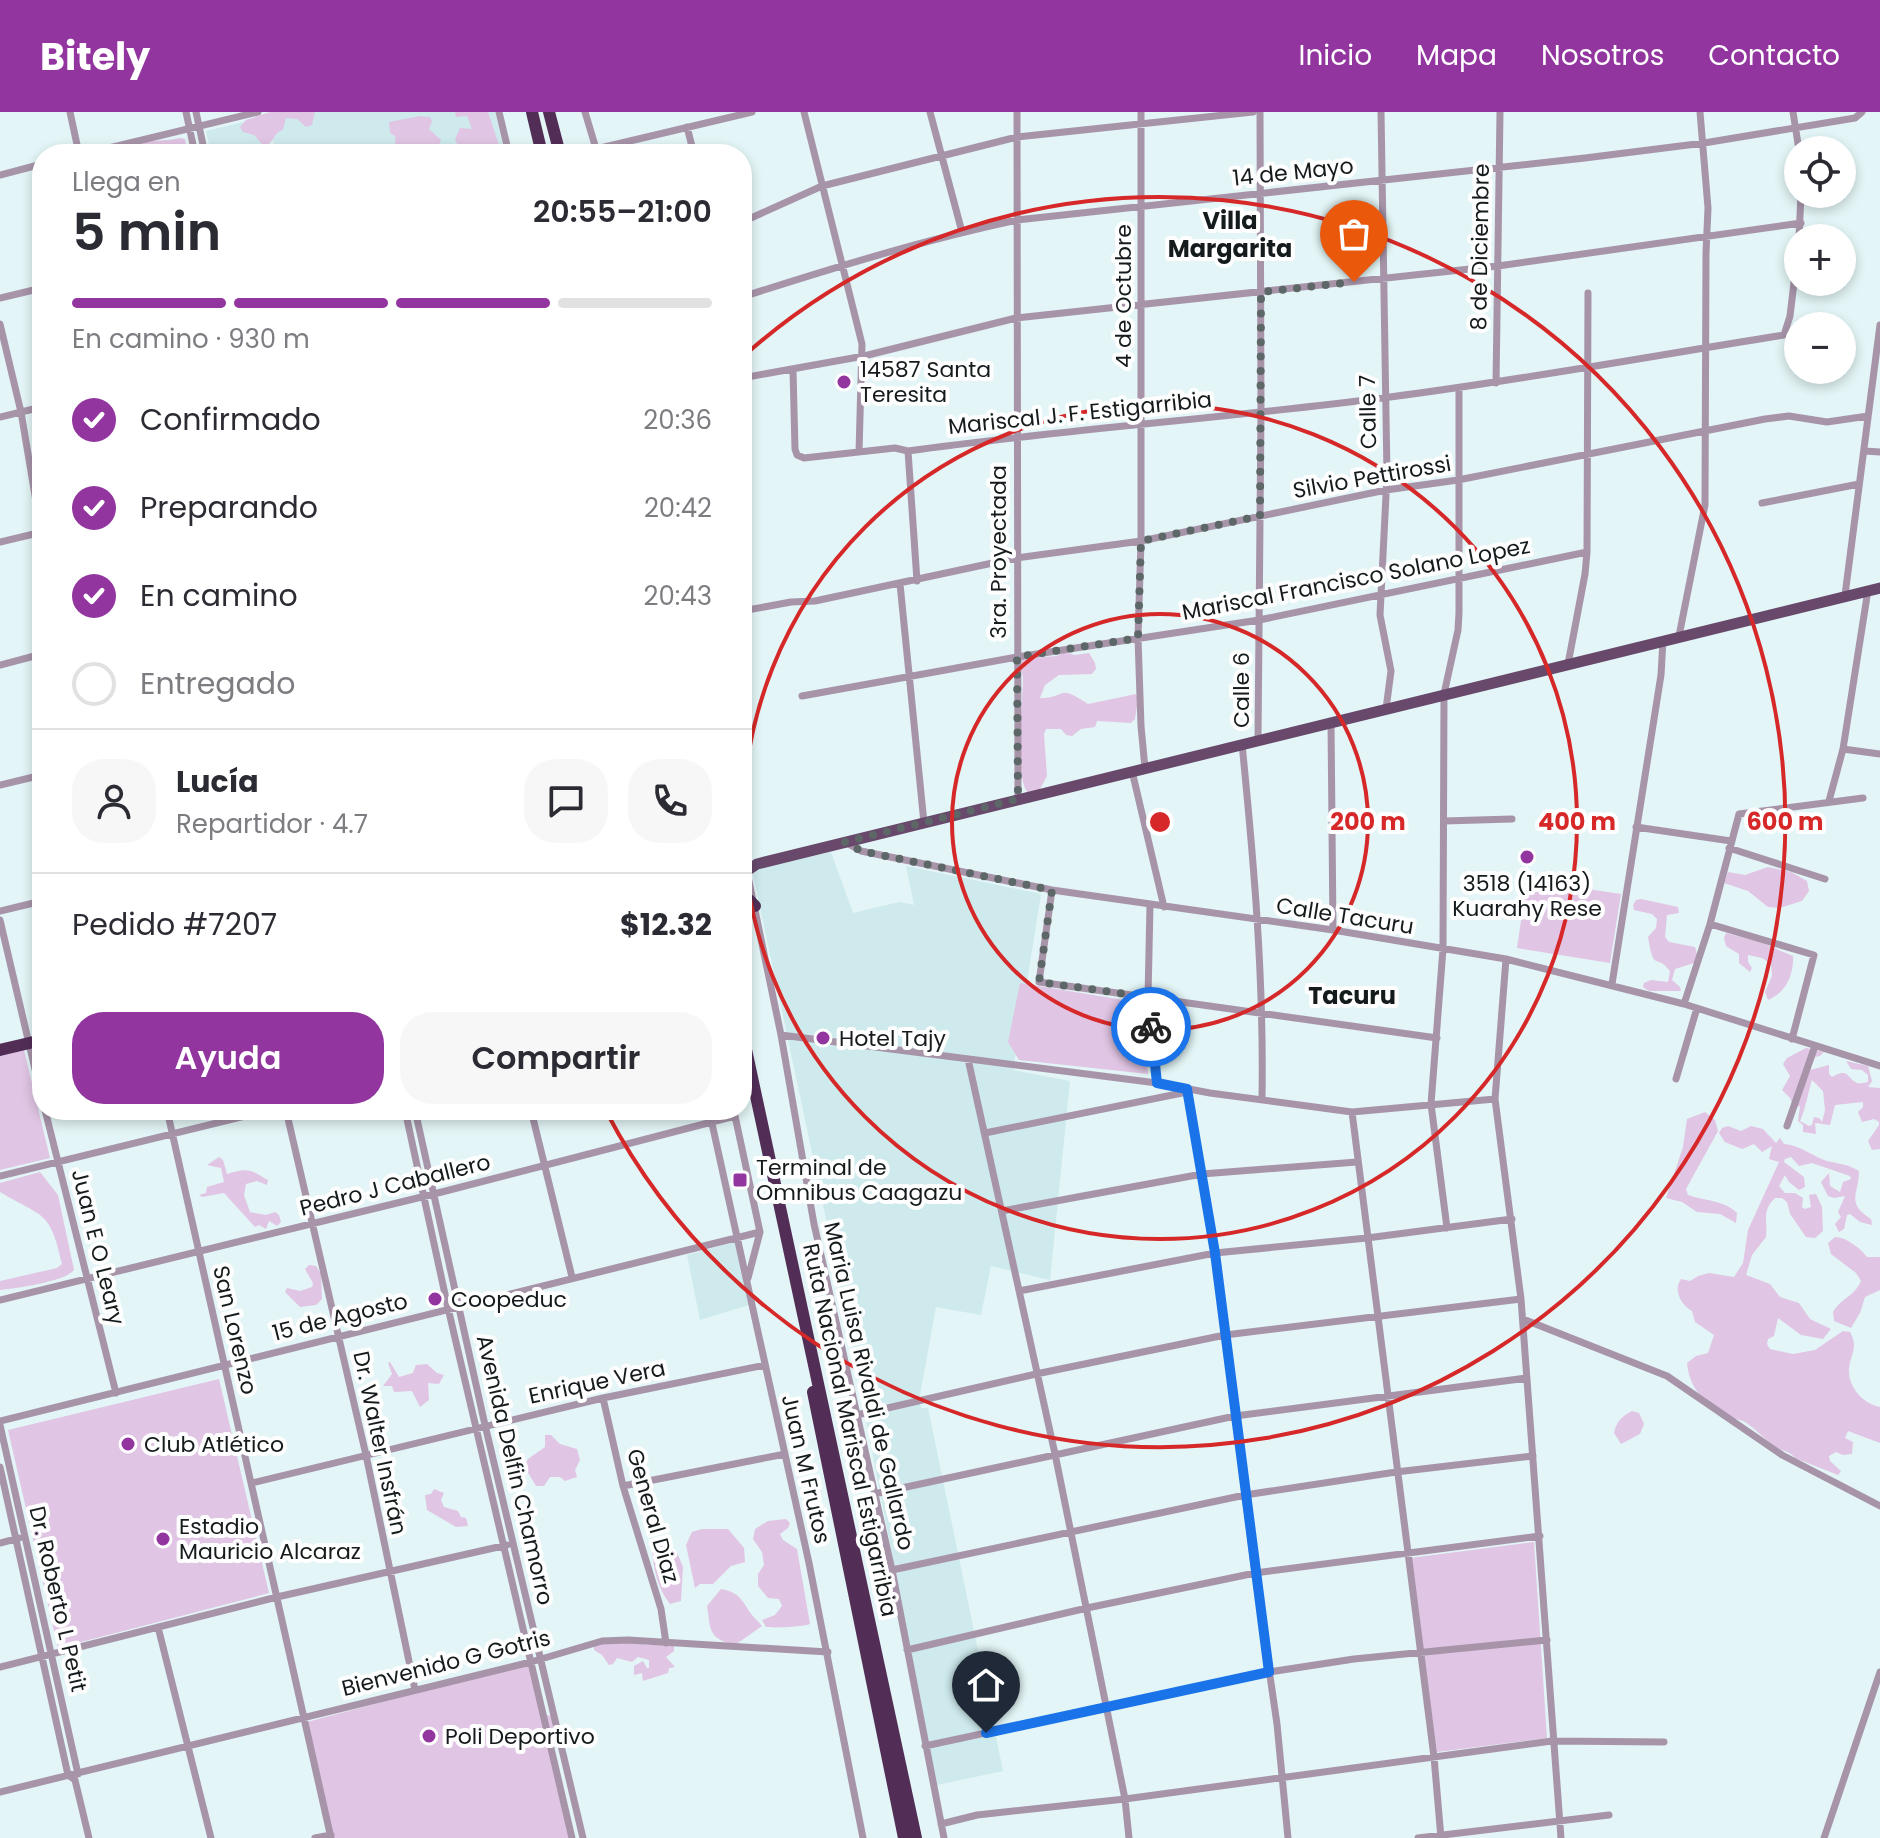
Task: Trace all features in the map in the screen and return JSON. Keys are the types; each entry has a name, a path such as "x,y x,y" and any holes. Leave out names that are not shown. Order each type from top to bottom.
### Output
{"highway":[{"path":"532,112 540,144"},
{"path":"549,112 557,144"},
{"path":"752,903 755,906"},
{"path":"0,1050 32,1042"},
{"name":"Ruta Nacional Mariscal Estigarribia","path":"752,1077 916,1838"},
{"name":"Ruta Nacional Mariscal Estigarribia","path":"752,1105 904,1838"}],"main road":[{"path":"752,862 924,823 1874,589"}],"street":[{"path":"70,112 79,144"},
{"path":"186,112 193,144"},
{"path":"196,112 203,144"},
{"path":"124,144 258,112"},
{"path":"499,112 507,144"},
{"path":"585,112 595,144"},
{"path":"626,144 752,112"},
{"path":"804,112 864,356 859,452"},
{"path":"930,112 962,232"},
{"name":"3ra. Proyectada","path":"1017,112 1018,799"},
{"name":"4 de Octubre","path":"1141,112 1141,541 1138,638 1145,768"},
{"path":"752,218 822,186 1017,137 1253,112"},
{"name":"Calle 6","path":"1258,740 1260,112"},
{"name":"Calle 7","path":"1381,112 1386,490 1380,615 1391,662 1386,709"},
{"name":"8 de Diciembre","path":"1496,383 1500,112"},
{"path":"1679,636 1705,505 1708,208 1700,112"},
{"path":"1793,112 1797,136"},
{"name":"14 de Mayo","path":"752,294 842,265 1017,220 1704,143 1796,129 1858,115"},
{"path":"687,127 691,144"},
{"path":"0,175 32,167"},
{"path":"752,376 864,356 1016,318 1498,266 1708,237 1801,223 1801,208"},
{"path":"0,298 32,290"},
{"path":"1568,664 1587,552 1588,293"},
{"name":"Mariscal J. F. Estigarribia","path":"793,370 797,455 804,458 895,448 908,451 1016,436 1386,398 1588,369 1784,335 1792,296"},
{"path":"0,324 21,412 32,476"},
{"path":"1845,595 1880,325"},
{"path":"1447,1228 1431,1104 1443,949 1444,694 1458,630 1459,388"},
{"path":"0,417 32,409"},
{"name":"Silvio Pettirossi","path":"752,609 815,601 1016,558 1141,541 1386,490 1458,480 1789,416 1827,422 1868,416"},
{"path":"908,451 917,581"},
{"path":"1864,451 1880,452"},
{"path":"1762,503 1859,484"},
{"path":"0,542 32,536"},
{"name":"Mariscal Francisco Solano Lopez","path":"802,696 1017,657 1259,620 1587,552"},
{"path":"900,584 924,823"},
{"path":"1829,801 1843,749 1874,589"},
{"path":"1612,984 1661,675 1663,640"},
{"path":"0,665 32,657"},
{"path":"1331,722 1333,930"},
{"path":"1242,744 1259,921 1263,1012 1262,1099"},
{"path":"1843,749 1880,754"},
{"path":"1132,771 1164,907"},
{"path":"0,785 32,777"},
{"path":"1684,1004 1710,924 1736,819 1744,812 1863,798"},
{"path":"1444,821 1512,819"},
{"path":"1636,827 1730,845 1825,879"},
{"name":"Calle Tacuru","path":"845,842 861,851 1052,890 1333,930 1506,959 1684,1004 1880,1066"},
{"path":"1052,890 1039,982 1437,1038"},
{"name":"Maria Luisa Rivaldi de Gallardo","path":"752,892 814,1224 892,1570 944,1838"},
{"path":"0,911 32,903"},
{"path":"1150,905 1148,997 1157,1083"},
{"path":"0,920 32,1059"},
{"path":"1710,924 1814,955 1792,1039"},
{"path":"1506,959 1495,1099 1523,1319 1561,1838"},
{"path":"1676,1079 1697,1008"},
{"path":"781,1035 1157,1083 1187,1090 1352,1112 1495,1099"},
{"path":"1787,1126 1815,1046"},
{"path":"968,1059 1087,1608 1125,1799 1129,1838"},
{"path":"985,1133 1187,1090"},
{"path":"1187,1090 1215,1253 1283,1777 1288,1838"},
{"path":"1190,1111 1196,1099 1210,1093"},
{"path":"1352,1112 1434,1757 1441,1837"},
{"name":"Juan E O Leary","path":"48,1120 116,1393"},
{"name":"San Lorenzo","path":"169,1120 331,1836"},
{"path":"0,1176 229,1120"},
{"name":"Dr. Walter Insfrán","path":"288,1120 366,1455 415,1690"},
{"name":"Avenida Delfin Chamorro","path":"407,1120 448,1308 513,1544 583,1838"},
{"name":"Avenida Delfin Chamorro","path":"417,1120 458,1305 504,1546 572,1838"},
{"path":"534,1120 572,1277"},
{"name":"Pedro J Caballero","path":"0,1300 434,1194 717,1120"},
{"path":"735,1120 760,1232 748,1281"},
{"name":"Juan M Frutos","path":"712,1122 828,1652 863,1838"},
{"path":"1002,1211 1202,1174 1357,1162"},
{"path":"1019,1291 1215,1253 1512,1219"},
{"name":"15 de Agosto","path":"0,1423 458,1305 760,1232"},
{"path":"857,1415 1225,1335 1521,1299"},
{"path":"1523,1319 1667,1376 1782,1455 1880,1506"},
{"name":"Enrique Vera","path":"252,1483 480,1426 765,1365"},
{"path":"874,1494 1235,1416 1527,1378"},
{"name":"General Diaz","path":"603,1398 623,1486 661,1609 666,1643"},
{"name":"Dr. Roberto L Petit","path":"0,1423 52,1654 74,1775"},
{"path":"623,1486 785,1454"},
{"path":"892,1570 1245,1495 1396,1472 1533,1456"},
{"name":"Dr. Roberto L Petit","path":"0,1467 42,1656 89,1838"},
{"path":"907,1650 1255,1573 1540,1536"},
{"path":"0,1543 25,1537"},
{"path":"0,1667 277,1597 513,1544"},
{"path":"158,1627 211,1838"},
{"path":"925,1746 1269,1672 1354,1659 1547,1640"},
{"name":"Bienvenido G Gotris","path":"0,1792 531,1662 602,1641 828,1652"},
{"path":"1824,1838 1880,1672"},
{"path":"941,1824 977,1815 1125,1799 1552,1741 1664,1742"},
{"path":"1418,1838 1609,1815"},
{"path":"315,1838 331,1836"}],"shaded area":[{"path":"270,112 315,112 312,125 306,127 297,119 286,118 283,130 268,144 262,144 254,135 243,132 240,127 246,120"},
{"path":"455,112 488,112 499,144 457,144 455,139 460,128 472,129 467,116 456,117"},
{"path":"495,112 503,144 274,144 267,114"},
{"path":"264,117 271,144 209,144 206,131"},
{"path":"430,117 429,129 441,140 440,144 395,144 389,122"},
{"path":"180,138 185,139 186,144 134,144"},
{"path":"1064,652 1075,655 1089,653 1096,669 1092,674 1059,675 1045,685 1040,698 1066,693 1088,704 1136,694 1135,719 1131,723 1097,721 1095,727 1081,729 1072,736 1061,729 1046,729 1047,776 1039,791 1028,793 1021,772 1023,678 1019,659 1057,656"},
{"path":"831,852 853,913 899,902 914,905 906,866 1041,894 1013,1070 1070,1081 1050,1280 991,1266 981,1315 936,1307 919,1401 921,1408 928,1408 1003,1771 937,1785 837,1271 753,874 756,869"},
{"path":"1768,867 1791,872 1807,881 1809,891 1802,901 1779,908 1768,907 1748,891 1724,883 1728,872 1745,875"},
{"path":"1527,880 1621,894 1610,963 1517,948"},
{"path":"1636,900 1678,907 1679,913 1667,915 1665,937 1669,942 1695,947 1698,958 1694,963 1675,969 1672,980 1681,991 1649,991 1643,987 1651,980 1668,982 1670,971 1652,955 1648,937 1656,928 1657,919 1652,914 1634,910"},
{"path":"1726,933 1760,942 1793,956 1790,976 1780,993 1768,1000 1765,992 1772,976 1771,964 1748,955 1752,968 1750,972 1739,963 1739,954 1726,946"},
{"path":"1020,983 1142,1003 1148,1074 1019,1060 1008,1042"},
{"path":"1806,1048 1824,1052 1815,1057 1810,1070 1829,1065 1832,1077 1844,1073 1858,1083 1868,1082 1868,1075 1862,1070 1851,1069 1846,1061 1868,1066 1872,1081 1868,1087 1880,1088 1880,1149 1872,1150 1868,1141 1879,1122 1874,1119 1862,1122 1858,1112 1863,1102 1835,1105 1830,1125 1815,1123 1816,1134 1803,1132 1803,1125 1798,1121 1800,1106 1794,1108 1782,1090 1790,1076 1783,1064 1787,1058","holes":["1812,1080 1823,1091 1825,1110 1822,1122 1814,1117 1809,1126 1800,1121"]},
{"path":"24,1050 32,1083 32,1120 41,1120 50,1158 0,1170 0,1056"},
{"path":"1705,1112 1715,1120 1718,1131 1686,1189 1688,1195 1732,1209 1737,1213 1736,1223 1720,1214 1697,1212 1682,1202 1666,1198 1683,1147 1687,1119"},
{"path":"1728,1126 1741,1131 1751,1126 1763,1129 1776,1143 1780,1138 1784,1144 1859,1171 1856,1203 1871,1219 1872,1225 1860,1222 1850,1214 1847,1215 1844,1229 1839,1232 1835,1224 1841,1217 1838,1212 1845,1196 1828,1196 1821,1182 1829,1173 1830,1186 1840,1192 1843,1182 1851,1179 1850,1176 1812,1163 1799,1166 1791,1157 1785,1159 1784,1162 1804,1177 1805,1187 1799,1190 1785,1175 1779,1186 1785,1193 1795,1193 1803,1198 1802,1207 1805,1209 1811,1207 1809,1195 1816,1194 1822,1207 1823,1231 1815,1238 1806,1237 1790,1214 1787,1202 1775,1198 1767,1212 1766,1237 1752,1255 1746,1275 1770,1284 1780,1297 1799,1303 1810,1319 1831,1329 1823,1339 1801,1335 1778,1318 1774,1336 1768,1339 1770,1349 1793,1354 1815,1350 1843,1331 1850,1332 1853,1338 1849,1376 1858,1394 1880,1407 1880,1443 1848,1431 1845,1438 1853,1442 1852,1454 1836,1452 1829,1456 1841,1471 1838,1475 1795,1458 1774,1446 1745,1422 1712,1407 1695,1388 1688,1372 1687,1363 1696,1356 1708,1353 1714,1335 1695,1322 1692,1311 1679,1297 1679,1283 1681,1279 1690,1281 1709,1273 1734,1277 1743,1263 1748,1230 1779,1162 1769,1159 1772,1146 1762,1152 1754,1144 1742,1149 1725,1142 1719,1133"},
{"path":"219,1157 227,1174 249,1171 268,1180 267,1185 257,1181 246,1184 244,1195 250,1212 266,1215 275,1212 279,1215 281,1222 277,1226 269,1221 266,1229 259,1225 255,1227 224,1193 199,1195 206,1193 207,1187 224,1182 221,1168 207,1165"},
{"path":"40,1172 58,1195 74,1270 51,1281 0,1290 0,1281 57,1268 62,1264 53,1233 43,1217 0,1192 0,1183"},
{"path":"1835,1237 1852,1244 1867,1257 1880,1257 1880,1290 1865,1297 1851,1328 1834,1321 1833,1312 1861,1281 1856,1273 1831,1254 1828,1243"},
{"path":"735,1242 749,1305 700,1320 687,1255"},
{"path":"309,1265 316,1266 321,1274 322,1299 316,1305 300,1307 285,1292 287,1288 300,1291 312,1287 305,1269"},
{"path":"390,1362 399,1377 413,1373 416,1365 427,1364 444,1375 439,1384 428,1383 429,1400 420,1407 412,1391 394,1392 392,1386 383,1386 392,1374"},
{"path":"219,1379 269,1593 58,1648 8,1430"},
{"path":"1632,1411 1639,1413 1644,1424 1640,1434 1621,1444 1614,1433 1615,1429 1620,1420"},
{"path":"545,1435 551,1435 560,1444 577,1449 580,1460 575,1470 577,1477 565,1481 560,1477 550,1477 544,1486 536,1486 524,1466 528,1459 545,1447"},
{"path":"434,1489 444,1493 441,1500 444,1507 458,1511 461,1517 466,1518 468,1526 456,1527 427,1510 425,1495 431,1494"},
{"path":"786,1519 790,1523 788,1528 780,1534 783,1540 797,1549 810,1624 766,1627 762,1620 775,1615 782,1606 779,1599 768,1598 758,1586 758,1574 764,1565 762,1552 753,1539 755,1529 768,1521"},
{"path":"728,1529 744,1548 745,1562 731,1566 713,1584 700,1584 695,1588 686,1545 692,1532"},
{"path":"664,1542 677,1552 683,1567 681,1601 670,1604 659,1584 652,1547"},
{"path":"1534,1542 1547,1738 1437,1752 1410,1558"},
{"path":"721,1589 737,1596 762,1626 735,1645 715,1636 710,1627 707,1606"},
{"path":"636,1641 645,1645 674,1645 674,1651 666,1657 675,1667 669,1668 668,1673 643,1681 642,1673 634,1675 634,1666 643,1661 649,1668 649,1660 638,1657 632,1662 617,1658 609,1665 594,1650 594,1646 599,1644"},
{"name":"Poli Deportivo","path":"531,1662 546,1715 552,1716 554,1739 550,1736 572,1838 334,1838 307,1722"}],"way so far":[{"path":"1151,1027 1148,997 1039,982 1052,890 861,851 845,842 1018,799 1017,657 1138,638 1141,541 1260,516 1261,292 1354,282"}],"place":[{"name":"14587 Santa Teresita","path":"844,382"},
{"name":"3518 (14163) Kuarahy Rese","path":"1527,857"},
{"name":"Hotel Tajy","path":"823,1038"},
{"name":"Terminal de Omnibus Caagazu","path":"740,1180"},
{"name":"Coopeduc","path":"435,1299"},
{"name":"Club Atlético","path":"128,1444"},
{"name":"Estadio Mauricio Alcaraz","path":"163,1539"},
{"name":"Poli Deportivo","path":"429,1736"}],"district":[{"name":"Villa Margarita","path":"1230,234"},
{"name":"Tacuru","path":"1352,995"}],"route":[{"path":"986,1733 1269,1672 1215,1253 1187,1089 1157,1083 1151,1027"}]}
